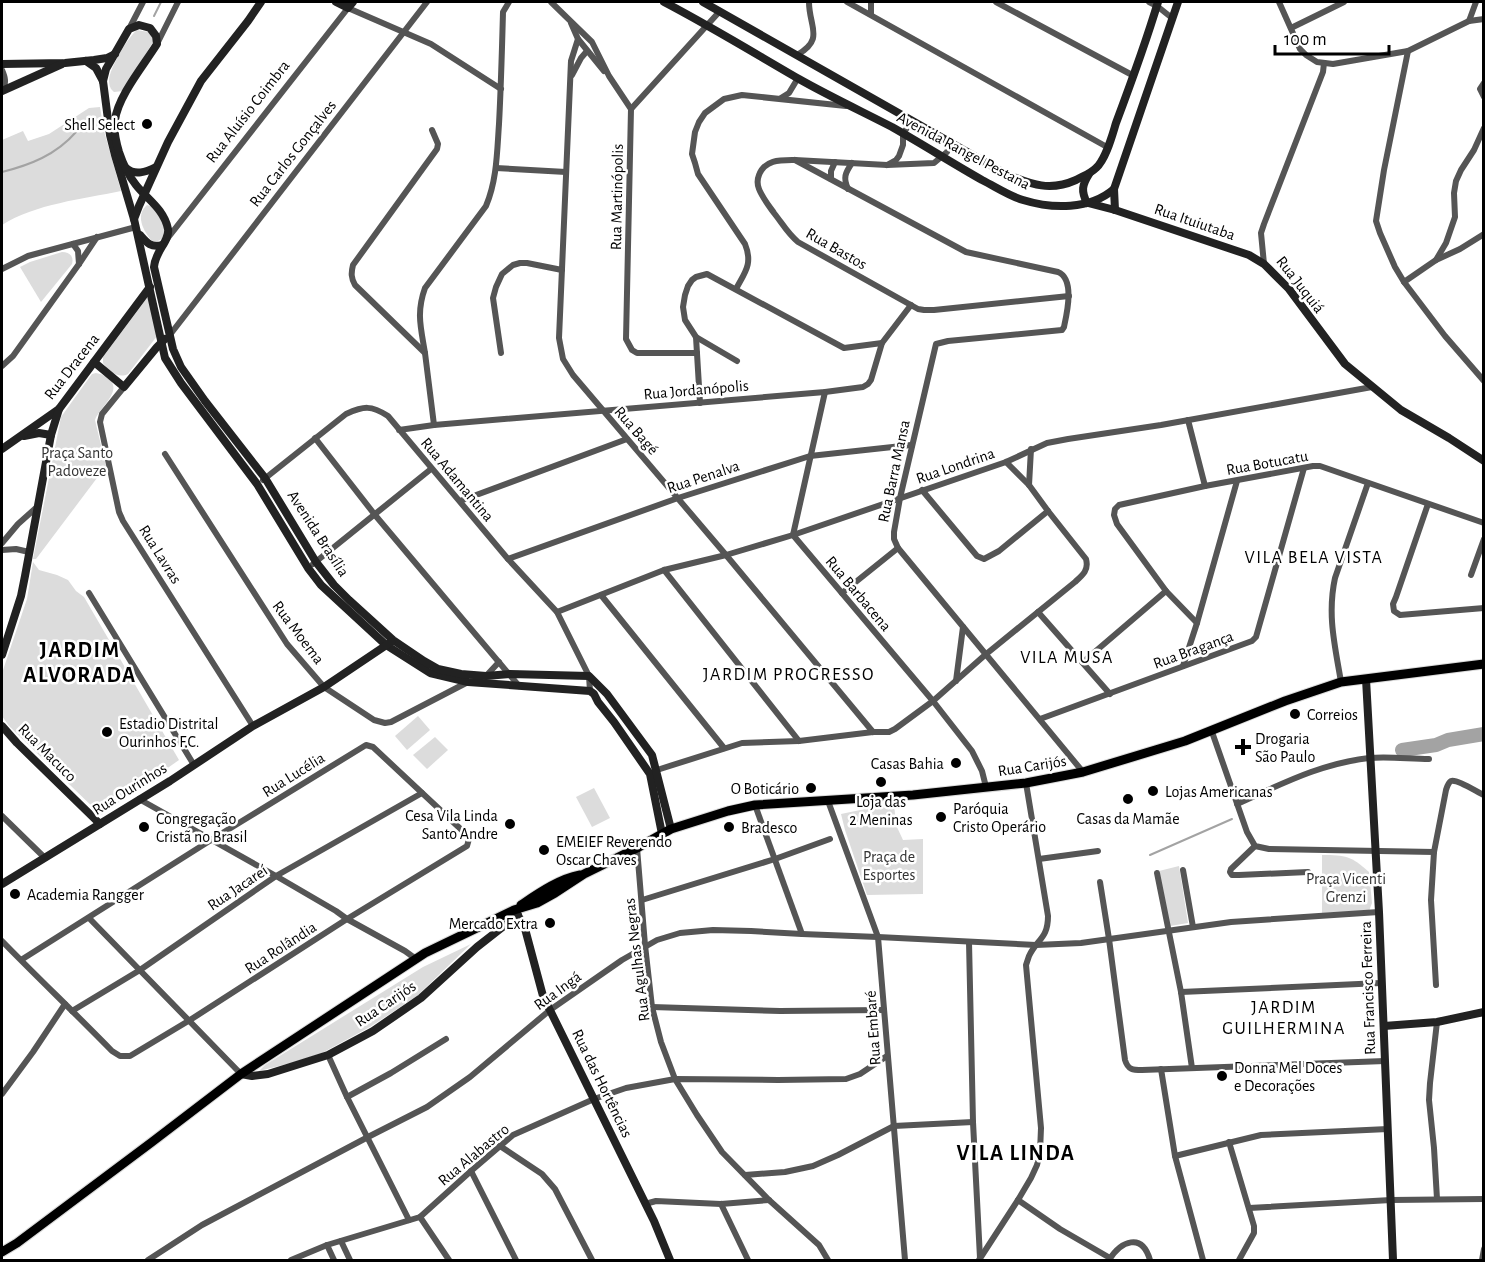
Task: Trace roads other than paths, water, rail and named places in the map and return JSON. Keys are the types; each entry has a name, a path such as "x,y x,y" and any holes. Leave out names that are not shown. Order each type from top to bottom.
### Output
{"main road":[{"path":"164,242 155,246 149,245 136,227 144,194 168,142 201,81 261,2"},
{"path":"337,2 350,5"},
{"name":"Avenida Rangel Pestana","path":"664,2 1013,197 1038,204 1064,206 1087,203 1107,195 1114,189"},
{"name":"Avenida Rangel Pestana","path":"703,2 1006,174 1029,184 1043,187 1072,182 1089,173"},
{"path":"1115,210 1114,189 1178,2"},
{"path":"1087,203 1083,196 1083,183 1089,173 1099,165 1107,147 1134,76 1155,3"},
{"path":"104,84 105,71 129,28 139,25 150,28 156,36 157,44"},
{"name":"Avenida Brasília","path":"157,44 126,92 117,112 115,125 118,150 125,168 136,185 160,210 166,222 168,230 155,259 154,267 174,353 188,378 265,478 321,585 430,673 468,682 590,691"},
{"path":"2,64 86,61 101,59 115,53"},
{"path":"86,61 96,68 108,92 114,94 126,92"},
{"path":"2,90 65,63"},
{"name":"Avenida Brasília","path":"104,84 114,155 136,227 165,358 257,484 312,565"},
{"path":"125,168 136,173 156,167"},
{"name":"Rua Ituiutaba","path":"1087,203 1115,210 1249,255 1264,264"},
{"name":"Rua Juquiá","path":"1264,264 1289,289 1345,364 1401,410 1484,461"},
{"name":"Rua Dracena","path":"2,449 59,409 150,287"},
{"name":"Rua Carlos Gonçalves","path":"161,342 169,336"},
{"name":"Rua Lavras","path":"124,387 161,342"},
{"path":"94,362 124,387"},
{"path":"2,655 21,596 51,435 59,409"},
{"path":"20,437 39,433 51,435"},
{"name":"Avenida Brasília","path":"390,642 438,669 461,674 589,676"},
{"name":"Rua Ourinhos","path":"2,884 253,726 324,687 390,642"},
{"name":"Rua Carijós","path":"241,1074 252,1076 268,1074 328,1055 373,1031 421,998 533,897 568,877 584,874 671,829 755,804 828,801 986,788 1083,772 1212,732 1285,701 1341,682 1484,664"},
{"path":"589,676 607,694 652,755 662,834"},
{"name":"Rua Francisco Ferreira","path":"1366,679 1394,1260"},
{"path":"590,691 654,772 671,829"},
{"name":"Rua Macuco","path":"2,726 100,824"},
{"name":"Rua Carijós","path":"2,1252 241,1074 416,959 516,912"},
{"name":"Rua das Hortências","path":"516,912 524,925 543,996 670,1260"},
{"path":"1384,1026 1437,1022 1484,1011"}],"street":[{"path":"129,28 143,2"},
{"path":"157,44 178,2"},
{"name":"Rua Carlos Gonçalves","path":"169,336 427,2"},
{"path":"434,425 419,315 421,301 425,288 486,206 490,194 496,168 503,12 509,2"},
{"path":"551,2 592,42 609,76 631,109 720,11"},
{"path":"797,55 804,51 813,40 809,2"},
{"path":"847,2 1107,147"},
{"path":"871,2 871,14"},
{"path":"996,2 1134,76"},
{"path":"1279,2 1300,49 1317,62 1333,64 1408,51 1469,21 1484,19"},
{"path":"1291,28 1344,2"},
{"path":"1469,21 1476,2"},
{"path":"1155,3 1172,18"},
{"path":"350,5 439,49 501,89"},
{"name":"Rua Aluísio Coimbra","path":"164,242 350,5"},
{"path":"570,19 578,39 609,76"},
{"name":"Rua Bagé","path":"578,39 571,62 559,338 563,359 573,375 873,732"},
{"name":"Rua Bagé","path":"571,78 587,51"},
{"path":"1408,51 1376,221 1395,267 1404,282 1445,336 1484,381"},
{"name":"Rua Juquiá","path":"1264,264 1261,233 1263,224 1323,72 1324,63"},
{"path":"2,70 5,82 2,90"},
{"path":"780,99 789,93 798,78"},
{"path":"1484,82 1480,89 1484,97"},
{"path":"736,289 747,268 749,256 745,244 698,174 692,145 699,122 705,113 724,99 742,95 849,106"},
{"name":"Rua Martinópolis","path":"631,109 626,339 632,350 637,353 697,353"},
{"path":"886,165 899,156 903,145 903,134 912,120"},
{"path":"1436,260 1446,243 1455,218 1456,181 1484,128"},
{"path":"425,353 355,285 351,279 351,270 437,149 438,144 432,130"},
{"path":"942,157 951,142"},
{"name":"Rua Bastos","path":"942,157 934,163 886,165 795,160 772,161 764,166 757,180 759,189 769,206 798,242 910,305 924,310 1069,296"},
{"path":"795,160 966,252 1063,273 1069,296"},
{"path":"831,179 831,171 835,162"},
{"path":"848,189 844,175 852,163"},
{"path":"496,168 566,172"},
{"path":"2,269 28,256 136,227"},
{"path":"1404,282 1436,260 1484,234"},
{"path":"2,366 13,356 97,237"},
{"path":"73,244 79,255 79,264"},
{"path":"501,353 494,298 495,287 502,273 513,265 527,262 562,270"},
{"path":"737,361 696,337 685,320 685,295 688,286 696,277 707,274 839,346 849,348 882,343"},
{"name":"Rua Barra Mansa","path":"898,548 894,532 900,498 936,344 1062,330 1069,296"},
{"name":"Rua Jordanópolis","path":"399,430 863,387 871,380 882,343 910,305"},
{"path":"166,322 180,322"},
{"path":"696,337 700,403"},
{"name":"Rua Lavras","path":"124,387 102,414 99,422 119,512 253,726"},
{"name":"Rua Londrina","path":"557,612 664,570 793,535 1006,462 1047,443 1372,387"},
{"path":"793,535 825,392"},
{"name":"Rua Adamantina","path":"257,484 346,414 361,408 377,409 388,416 508,559 557,612 589,676 590,691"},
{"path":"1188,420 1205,486"},
{"path":"315,438 375,515 520,686"},
{"path":"460,501 627,439"},
{"name":"Rua Penalva","path":"508,559 678,498 810,456 911,445"},
{"path":"1029,484 1031,450"},
{"name":"Rua Moema","path":"165,454 287,644 324,687 374,720 385,723 468,682"},
{"path":"654,772 742,743 799,741 889,732 933,701 1085,573 1088,565 1086,558 1029,484 1006,462"},
{"name":"Rua Botucatu","path":"1166,591 1117,524 1114,515 1115,508 1119,505 1205,486 1320,466 1484,522"},
{"name":"Rua Bragança","path":"1040,719 1248,643 1256,637 1304,468"},
{"path":"312,565 431,469"},
{"path":"1183,666 1237,481"},
{"path":"1341,682 1332,629 1332,592 1368,483"},
{"path":"922,490 977,556 984,559 1048,511"},
{"path":"1428,504 1393,604 1394,611 1400,615 1484,608"},
{"path":"2,543 37,507"},
{"name":"Rua Barbacena","path":"793,535 933,701 977,759 986,788"},
{"path":"1471,575 1484,538"},
{"path":"842,593 898,548 1083,772"},
{"path":"2,550 16,549 29,552"},
{"path":"664,570 799,741"},
{"path":"1083,662 1166,591 1197,623"},
{"path":"89,593 194,765"},
{"path":"601,595 724,748"},
{"path":"1038,612 1110,694"},
{"path":"956,681 963,627"},
{"path":"486,676 499,662"},
{"path":"1212,732 1247,832 1255,846 1269,849 1434,852"},
{"name":"Rua Rolândia","path":"2,941 112,1051 120,1056 130,1056 144,1049 467,846 469,842 467,836 372,747 366,745"},
{"name":"Rua Lucélia","path":"21,960 366,745"},
{"path":"1237,804 1310,771 1336,764 1371,758 1430,759"},
{"path":"1436,985 1431,900 1434,852 1446,790 1449,783 1457,781 1484,795"},
{"path":"979,1259 1018,1200 1037,1165 1040,1152 1041,1128 1026,965 1029,955 1043,936 1048,924 1026,783"},
{"name":"Rua Jacareí","path":"72,1011 140,970 276,876 422,793"},
{"path":"139,799 276,876 416,959"},
{"name":"Rua Embaré","path":"828,801 878,937 905,1260"},
{"path":"755,804 802,934"},
{"path":"2,816 45,858"},
{"path":"642,900 775,859 830,839"},
{"path":"1255,846 1231,868 1232,874 1308,872"},
{"name":"Rua Agulhas Negras","path":"637,848 652,1007 661,1042 675,1079 722,1152 769,1200 819,1245 828,1260"},
{"path":"1039,860 1098,851"},
{"path":"1183,870 1192,927"},
{"path":"1157,873 1181,992 1192,1068"},
{"path":"1100,882 1127,1067 1133,1070 1385,1061"},
{"name":"Rua Ingá","path":"148,1260 202,1226 411,1116 470,1077 550,1010 622,960 645,945 680,933 713,930 751,931 1061,945 1231,922 1379,912"},
{"path":"89,918 241,1074"},
{"path":"969,942 979,1259"},
{"path":"1181,992 1381,983"},
{"path":"2,1094 65,1004"},
{"path":"652,1007 780,1011 885,1010"},
{"path":"1437,1022 1429,1100 1437,1199"},
{"path":"347,1097 446,1039"},
{"path":"328,1055 410,1220"},
{"name":"Rua Alabastro","path":"291,1260 327,1245 420,1217 513,1135 594,1099 626,1088 675,1079 846,1079 860,1074 888,1056"},
{"path":"1161,1069 1175,1156 1203,1260"},
{"path":"745,1175 785,1172 813,1166 894,1126 973,1122"},
{"path":"1175,1156 1262,1135 1388,1129"},
{"path":"1229,1142 1254,1230 1239,1260"},
{"path":"500,1146 542,1174 555,1189 592,1260"},
{"path":"471,1171 516,1260"},
{"path":"1249,1208 1391,1200 1484,1199"},
{"path":"645,1204 656,1201 721,1204 769,1200"},
{"path":"1018,1200 1110,1259 1120,1246 1132,1242 1142,1246 1150,1260"},
{"path":"721,1204 748,1260"},
{"path":"420,1217 449,1260"},
{"path":"341,1241 350,1260"},
{"path":"327,1245 334,1260"},
{"path":"1482,1260 1484,1249"}],"waterway":[{"path":"154,16 161,2"},
{"path":"2,172 42,158 60,147 76,132"},
{"path":"1402,750 1484,734"},
{"path":"1150,855 1232,819"}],"place":[{"name":"Shell Select","path":"147,124"},
{"name":"Correios","path":"1295,714"},
{"name":"Estadio Distrital Ourinhos F.C.","path":"107,732"},
{"name":"Drogaria São Paulo","path":"1243,747"},
{"name":"Casas Bahia","path":"956,763"},
{"name":"Loja das 2 Meninas","path":"881,782"},
{"name":"O Boticário","path":"811,788"},
{"name":"Lojas Americanas","path":"1153,791"},
{"name":"Casas da Mamãe","path":"1128,799"},
{"name":"Paróquia Cristo Operário","path":"941,817"},
{"name":"Cesa Vila Linda Santo Andre","path":"510,824"},
{"name":"Congregação Cristã no Brasil","path":"144,827"},
{"name":"Bradesco","path":"729,827"},
{"name":"EMEIEF Reverendo Oscar Chaves","path":"544,850"},
{"name":"Academia Rangger","path":"15,894"},
{"name":"Mercado Extra","path":"550,923"},
{"name":"Donna Mel Doces e Decorações","path":"1222,1076"}],"district":[{"name":"VILA BELA VISTA","path":"1314,557"},
{"name":"VILA MUSA","path":"1067,657"},
{"name":"JARDIM ALVORADA","path":"80,662"},
{"name":"JARDIM PROGRESSO","path":"789,674"},
{"name":"JARDIM GUILHERMINA","path":"1284,1017"},
{"name":"VILA LINDA","path":"1016,1152"}],"park label":[{"name":"Praça Santo Padoveze","path":"77,461"},
{"name":"Praça de Esportes","path":"889,865"},
{"name":"Praça Vicenti Grenzi","path":"1346,887"}]}
